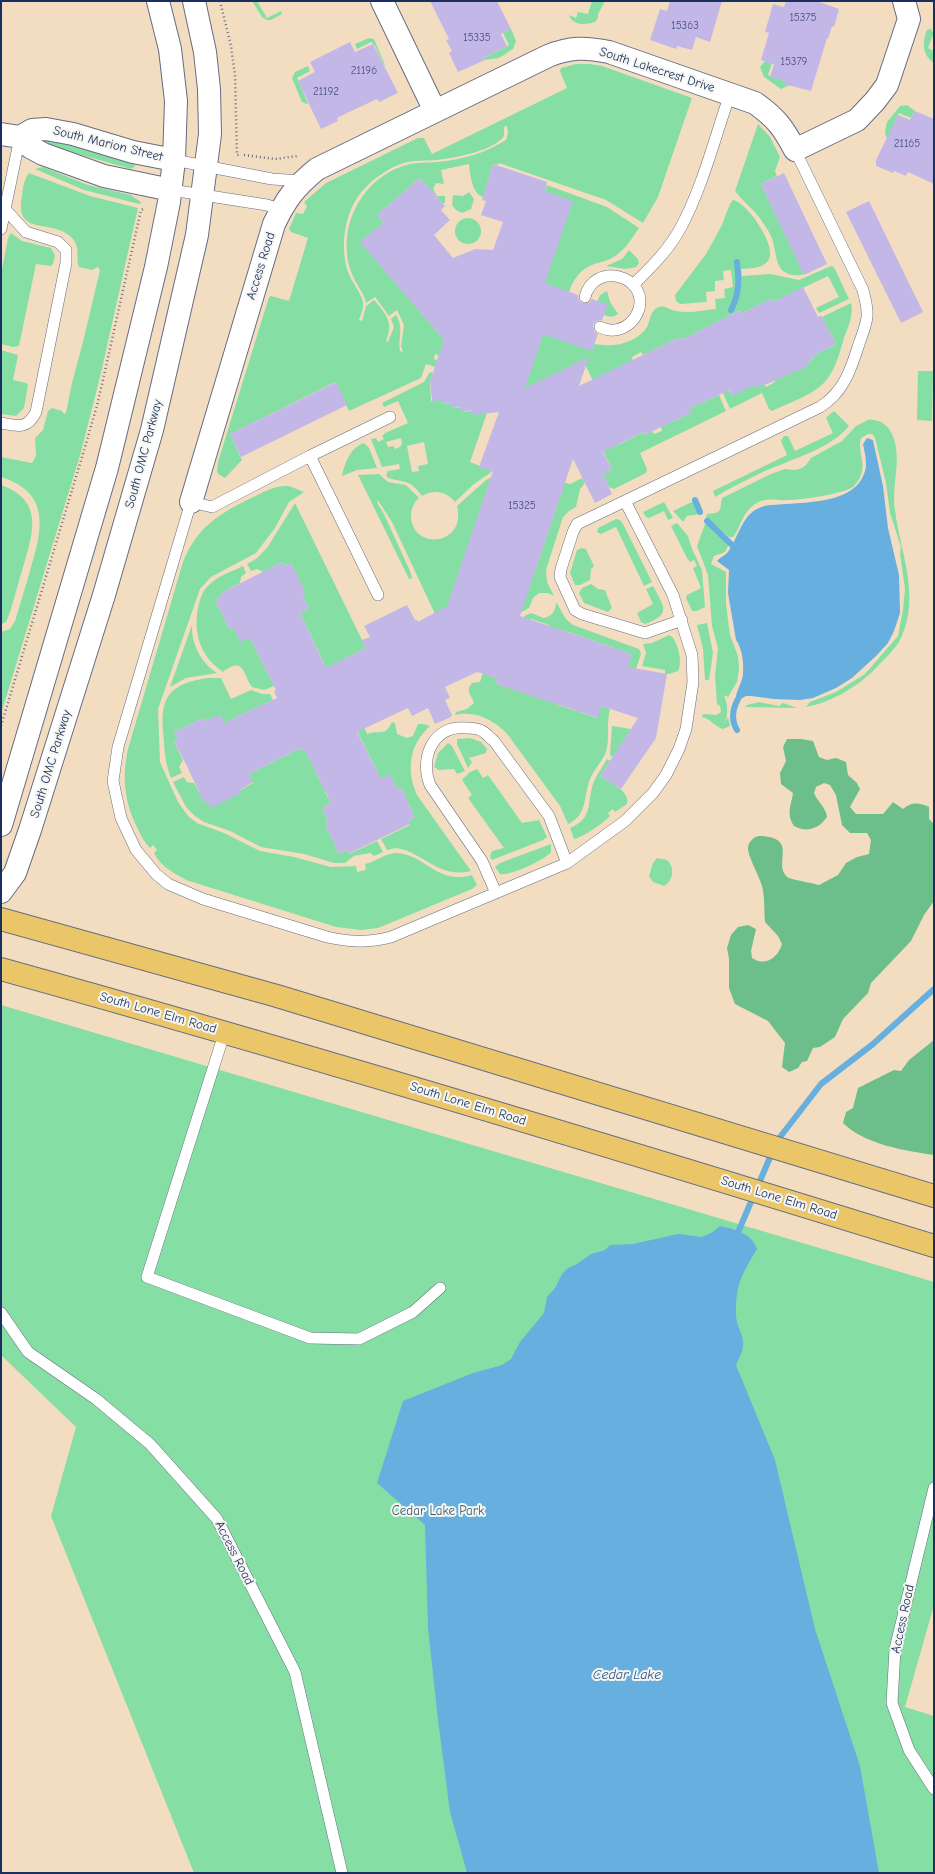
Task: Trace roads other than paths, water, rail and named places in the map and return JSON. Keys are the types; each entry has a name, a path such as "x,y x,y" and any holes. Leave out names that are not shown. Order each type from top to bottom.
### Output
{"main road":[{"path":"1,919 277,996 676,1116 934,1196"},
{"name":"South Lone Elm Road","path":"1,969 225,1032 934,1246"}],"street":[{"path":"1,825 107,468 156,267 174,160 176,101 170,49 158,1"},
{"name":"South OMC Parkway","path":"1,892 15,873 30,830 104,595 150,437 197,235 210,134 209,89 205,52 194,1"},
{"path":"382,1 436,110"},
{"path":"795,150 857,120 883,90 894,68 909,19 904,1"},
{"name":"South Lakecrest Drive","path":"436,110 548,56 564,50 586,48 609,52 755,103 772,115 785,131 795,150"},
{"name":"Access Road","path":"191,502 274,224 280,210 289,196 302,181 317,169 436,110"},
{"name":"South Marion Street","path":"11,136 32,130 46,129 73,134 133,152 174,160"},
{"name":"South Marion Street","path":"11,136 43,154 104,176 170,190"}],"lane":[{"path":"632,285 659,259 680,230 694,199 730,94"},
{"path":"1,229 5,209 11,136"},
{"path":"682,620 645,632 582,614 575,610 560,577 561,569 577,524 820,407 831,400 842,386 850,371 867,317 867,303 863,290 795,150"},
{"path":"174,160 272,179 302,181"},
{"path":"170,190 267,205 280,210"},
{"path":"1,423 23,426 28,424 36,412 66,263 66,250 58,242 26,232 5,209"},
{"path":"585,297 589,287 596,281 603,276 612,275 621,277 632,285 639,297 639,306 634,319 623,328 609,330 600,327"},
{"path":"390,417 212,506 191,502 114,764 113,781 121,818 136,850 145,862 168,884 203,899 343,940 375,941 390,937 567,862 625,821 653,793 666,775 679,750 686,728 693,682 692,655 673,595 625,501"},
{"path":"310,456 378,595"},
{"path":"496,893 482,861 430,785 426,774 428,751 434,742 452,729 473,728 485,732 494,741 549,816 567,862"},
{"path":"225,1032 147,1277 310,1338 359,1339 413,1312 440,1288"},
{"name":"Access Road","path":"1,1312 28,1352 96,1399 150,1444 217,1518 295,1672 342,1873"},
{"name":"Access Road","path":"934,1488 895,1649 892,1703 909,1750 934,1789"}],"water":[{"path":"867,438 873,440 883,486 888,528 899,575 900,613 894,631 888,643 876,656 852,678 836,688 813,698 800,700 746,696 739,700 736,696 743,674 743,665 741,651 736,640 728,593 729,570 717,561 728,552 744,521 753,511 769,505 831,499 851,490 859,483 865,471 866,459 863,444"},
{"name":"Cedar Lake","path":"720,1226 737,1230 747,1235 755,1244 757,1249 740,1280 738,1288 736,1318 743,1339 743,1348 736,1365 775,1460 815,1629 860,1766 879,1873 467,1873 450,1812 438,1720 428,1628 425,1525 377,1483 403,1401 473,1373 502,1365 511,1359 520,1342 544,1313 547,1297 555,1288 562,1274 568,1268 577,1264 591,1254 605,1250 610,1245 633,1244 678,1234 702,1237 713,1232"}],"waterway":[{"path":"731,310 736,298 738,286 737,262"},
{"path":"695,500 700,512"},
{"path":"707,521 733,546"},
{"path":"737,730 733,715 734,707 738,699"},
{"path":"739,1230 777,1141 821,1084 873,1044 934,989"}],"park label":[{"name":"Cedar Lake Park","path":"438,1511"}]}
